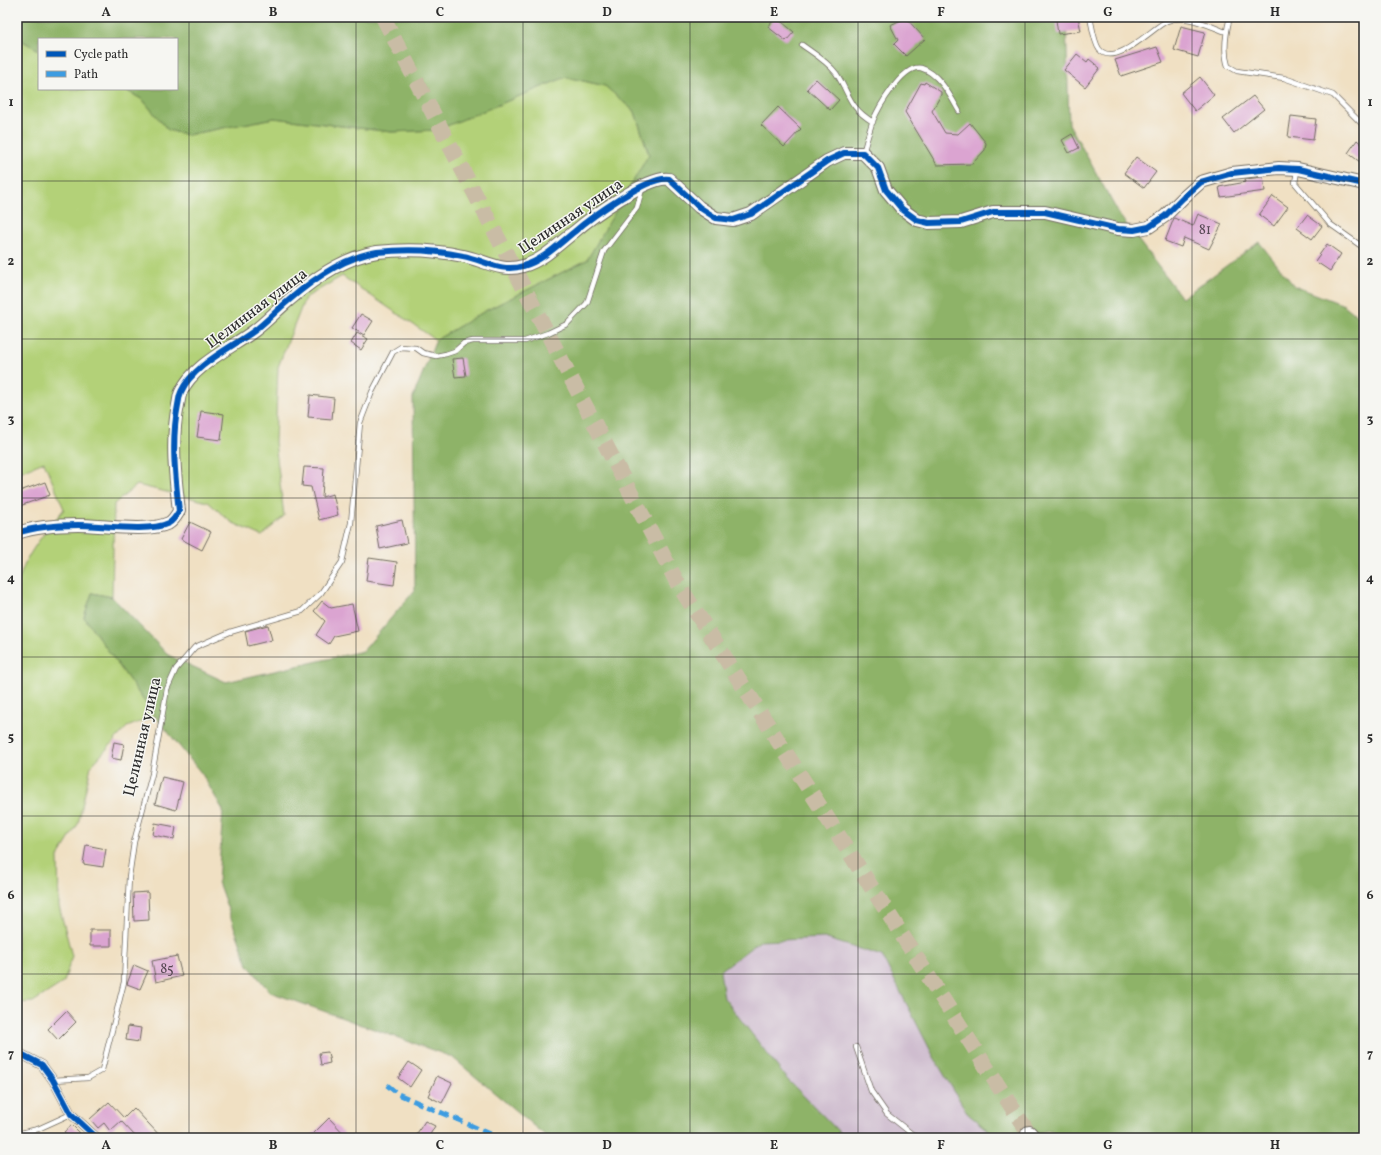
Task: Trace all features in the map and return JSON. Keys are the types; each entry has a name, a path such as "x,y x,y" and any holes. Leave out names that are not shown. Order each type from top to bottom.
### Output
{"street":[{"path":"863,152 878,168 886,190 902,209 917,220 929,223 961,222 993,212 1045,212 1118,229 1134,230 1149,226 1165,216 1201,182 1232,173 1278,168 1298,169 1364,184"},
{"name":"Целинная улица","path":"17,533 26,530 76,525 148,528 169,523 179,512 174,466 174,423 181,392 198,368 256,329 289,300 328,271 359,256 378,252 438,252 465,256 495,267 510,268 523,266 540,259 575,231 627,194 642,186 663,178 669,179 699,207 716,218 733,220 751,214 827,161 844,153 863,152"},
{"path":"17,1052 42,1066 52,1080 71,1114 97,1138"}],"lane":[{"path":"1090,17 1099,49 1105,54 1115,55 1128,48 1166,21 1176,19 1195,20 1226,32"},
{"path":"1230,17 1226,32 1226,60 1228,66 1237,71 1284,78 1333,95 1364,126"},
{"path":"802,45 828,64 836,73 860,114 873,122"},
{"path":"863,152 873,122 900,77 912,69 920,68 928,71 947,88 960,111"},
{"path":"1298,169 1295,183 1330,224 1364,248"},
{"name":"Целинная улица","path":"52,1080 88,1078 102,1070 124,982 129,877 134,842 152,774 167,689 176,669 195,647 230,632 302,610 321,593 342,562 351,523 360,423 372,392 393,352 401,347 416,348 422,353 436,356 446,354 455,350 464,343 473,341 525,341 548,333 567,324 587,303 604,251 637,208 642,186"},
{"path":"856,1047 871,1091 887,1114 917,1138"},
{"path":"17,1134 38,1129 71,1114"}],"shaded area":[{"path":"824,938 882,956 936,1061 968,1114 997,1138 845,1138 786,1078 724,998 720,971 760,941"}],"green space":[{"path":"17,17 1066,17 1069,124 1120,216 1182,298 1259,242 1294,286 1344,305 1364,321 1364,1138 1058,1138 1051,1130 1013,1138 997,1138 968,1114 936,1061 882,956 824,938 760,941 720,971 724,998 786,1078 845,1138 548,1138 452,1057 270,992 248,965 218,882 223,810 202,774 155,716 84,617 92,593 112,597 168,655 226,682 363,651 415,590 413,397 436,340 485,311 587,260 649,154 635,112 605,86 566,77 437,130 392,132 274,118 187,135 168,130 143,100 126,90 178,90 178,38 38,38 38,49 17,38"},
{"path":"17,38 38,49 38,90 126,90 143,100 168,130 187,135 274,118 392,132 437,130 566,77 605,86 635,112 649,155 587,260 485,311 436,340 342,276 305,298 278,367 275,442 284,516 262,536 231,522 208,502 137,485 114,504 112,597 92,593 84,617 155,716 127,727 91,766 78,824 58,857 59,906 72,956 64,982 33,1002 17,1003 17,591 19,579 28,557 41,537 64,509 44,462 17,473"}],"building":[{"path":"776,17 794,32 786,41 768,27"},
{"path":"1078,17 1081,31 1058,34 1056,20"},
{"path":"906,18 925,39 906,56 894,44 898,40 890,25"},
{"path":"1181,26 1205,32 1198,57 1174,50"},
{"path":"1157,47 1163,62 1121,76 1115,60"},
{"path":"1077,54 1087,62 1089,59 1100,68 1085,87 1064,70"},
{"path":"1200,77 1214,95 1195,111 1181,93"},
{"path":"816,79 839,100 830,110 807,89"},
{"path":"925,82 941,92 941,95 932,111 945,133 958,134 970,123 986,143 985,150 972,164 937,165 905,112 921,83 924,84"},
{"path":"1253,96 1264,109 1234,133 1223,119"},
{"path":"778,107 801,129 784,147 761,125"},
{"path":"1291,116 1316,119 1313,140 1288,137"},
{"path":"1072,134 1079,148 1069,153 1062,140"},
{"path":"1357,140 1364,146 1364,165 1348,153"},
{"path":"1136,157 1156,172 1144,188 1124,173"},
{"path":"1263,177 1265,191 1221,197 1219,187 1246,182 1245,179"},
{"path":"1273,196 1288,207 1274,226 1259,215"},
{"path":"1198,214 1222,224 1209,249 1184,238 1181,247 1165,241 1174,218 1193,226"},
{"path":"1307,215 1322,226 1312,239 1297,228"},
{"path":"1327,244 1341,254 1330,271 1315,261"},
{"path":"361,314 373,321 364,335 352,328"},
{"path":"357,333 368,339 361,350 351,343"},
{"path":"463,358 466,376 455,377 452,359"},
{"path":"310,395 334,398 332,419 308,417"},
{"path":"201,411 224,414 221,440 197,437"},
{"path":"304,467 324,468 322,497 333,494 338,515 319,520 311,487 302,486"},
{"path":"45,482 50,495 17,507 17,492"},
{"path":"402,520 407,543 380,549 376,526"},
{"path":"190,522 211,532 202,550 181,539"},
{"path":"369,558 397,562 394,585 366,581"},
{"path":"322,601 331,608 352,604 358,631 334,636 329,644 316,635 325,621 314,611"},
{"path":"268,625 272,640 248,646 245,631"},
{"path":"114,742 124,744 121,760 111,758"},
{"path":"162,777 183,782 176,810 155,804"},
{"path":"155,823 176,827 174,839 153,835"},
{"path":"86,845 106,849 103,867 83,864"},
{"path":"148,892 149,920 134,921 133,893"},
{"path":"90,930 111,930 111,946 90,946"},
{"path":"177,956 182,976 156,982 152,961"},
{"path":"134,965 148,971 140,989 127,984"},
{"path":"66,1011 76,1022 58,1040 48,1029"},
{"path":"128,1026 141,1028 139,1042 126,1040"},
{"path":"328,1052 330,1063 321,1065 319,1053"},
{"path":"409,1062 421,1070 410,1087 398,1078"},
{"path":"437,1076 452,1083 442,1103 428,1096"},
{"path":"109,1102 124,1118 134,1108 162,1138 137,1138 121,1121 110,1131 104,1123 98,1128 90,1119"},
{"path":"329,1118 348,1138 309,1138"},
{"path":"425,1121 435,1126 428,1138 422,1138 416,1135"},
{"path":"72,1125 80,1133 75,1138 70,1138 64,1132"}],"tunnel":[{"path":"383,17 678,584 1029,1134"}],"marked path":[{"path":"387,1085 398,1094 500,1138"}],"cycle path":[{"path":"17,533 31,529 78,525 149,528 171,522 179,511 174,445 176,418 180,395 187,382 203,365 254,331 307,285 329,270 365,255 377,252 431,251 463,256 500,267 515,268 530,264 544,256 606,208 634,190 648,184 669,179 699,207 716,218 733,220 751,214 827,161 844,153 863,153 878,168 886,190 902,209 917,220 929,223 961,222 993,212 1045,212 1118,229 1134,230 1149,227 1165,216 1201,182 1232,173 1279,168 1298,169 1364,184"},
{"path":"17,1052 42,1065 53,1080 71,1114 97,1138"}]}
